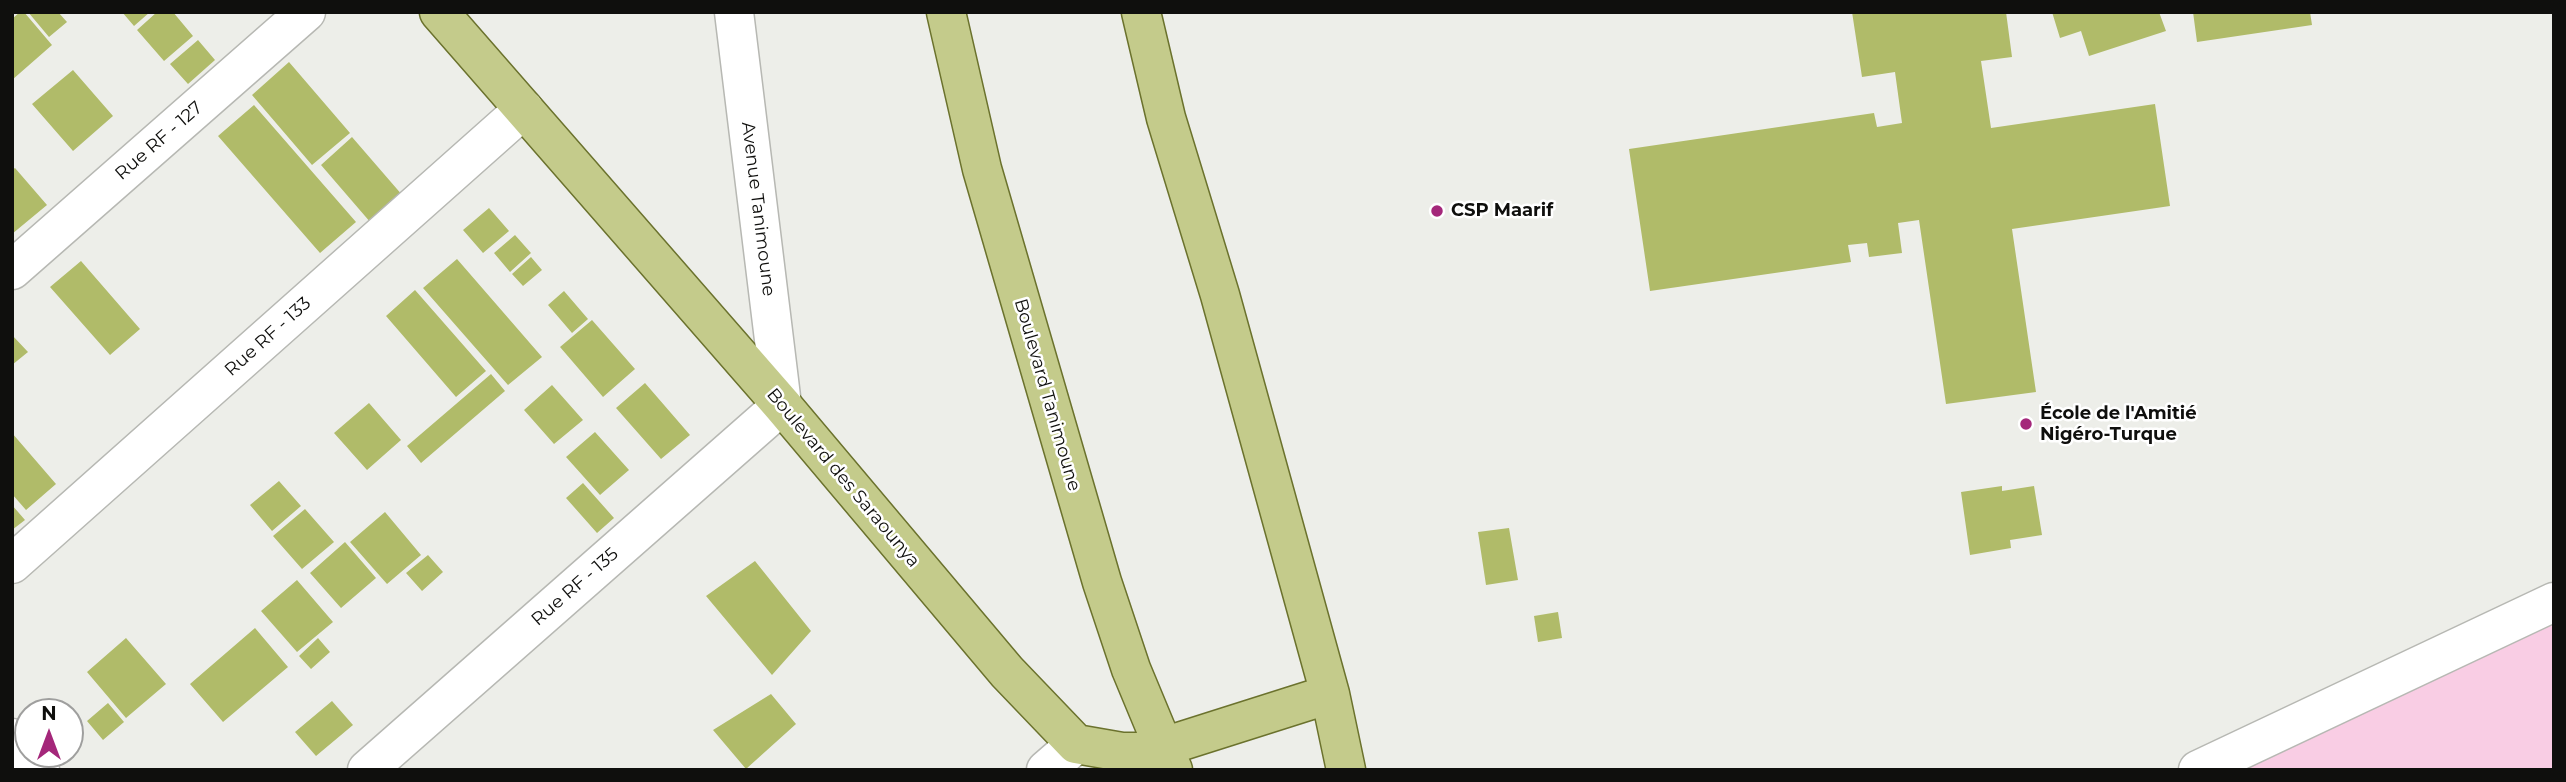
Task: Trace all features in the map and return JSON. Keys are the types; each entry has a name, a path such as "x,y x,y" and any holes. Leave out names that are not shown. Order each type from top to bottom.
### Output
{"main road":[{"name":"Boulevard des Saraounya","path":"439,12 782,405 1007,672 1076,744"},
{"name":"Boulevard Tanimoune","path":"946,12 982,169 1102,582 1131,669 1168,759"},
{"path":"1141,12 1166,118 1220,295 1330,694 1346,770"},
{"path":"1076,744 1122,752 1140,752 1168,759 1330,694"}],"street":[{"name":"Rue RF - 127","path":"12,270 306,12"},
{"name":"Avenue Tanimoune","path":"734,12 782,405"},
{"name":"Rue RF - 133","path":"12,564 524,109"},
{"name":"Rue RF - 135","path":"368,770 782,405"},
{"path":"2198,770 2554,602"},
{"path":"12,738 40,770"},
{"path":"1046,770 1076,744"}],"shaded area":[{"path":"2554,624 2554,770 2239,770"}],"building":[{"path":"24,12 52,45 12,80 12,19"},
{"path":"28,12 58,12 67,22 49,37"},
{"path":"122,12 150,12 134,26"},
{"path":"157,12 173,12 193,36 164,61 137,30"},
{"path":"1852,12 2006,12 2012,57 1981,61 1991,128 2155,104 2170,206 2012,229 2036,392 1946,404 1919,220 1898,223 1902,253 1869,257 1867,243 1848,245 1851,262 1650,291 1629,149 1874,113 1877,127 1902,123 1895,72 1862,77"},
{"path":"2052,12 2159,12 2166,31 2089,56 2081,31 2060,38"},
{"path":"2193,12 2310,12 2312,25 2197,42"},
{"path":"198,40 215,60 188,84 170,64"},
{"path":"289,62 350,133 312,165 252,95"},
{"path":"73,70 113,116 73,151 32,104"},
{"path":"254,105 356,222 320,253 218,136"},
{"path":"352,137 403,196 371,223 321,165"},
{"path":"15,168 47,205 12,234 12,170"},
{"path":"489,208 509,231 483,253 463,230"},
{"path":"515,235 531,253 510,272 494,253"},
{"path":"531,257 542,270 523,286 512,274"},
{"path":"457,259 542,357 508,385 423,288"},
{"path":"81,261 140,329 110,355 50,287"},
{"path":"415,290 486,371 456,397 386,316"},
{"path":"564,291 588,319 572,333 548,305"},
{"path":"592,320 635,369 603,397 560,347"},
{"path":"12,335 28,352 12,365"},
{"path":"491,374 505,391 421,463 407,446"},
{"path":"645,383 690,435 661,459 616,408"},
{"path":"552,385 583,420 554,444 524,410"},
{"path":"369,403 401,440 367,470 334,433"},
{"path":"595,432 629,470 600,495 566,457"},
{"path":"12,433 56,484 26,510 12,494"},
{"path":"279,481 301,506 272,531 250,505"},
{"path":"583,483 614,518 597,533 566,498"},
{"path":"2002,486 2002,491 2034,486 2042,535 2010,540 2011,548 1970,555 1961,492"},
{"path":"12,505 25,520 12,530"},
{"path":"305,509 334,542 302,569 273,536"},
{"path":"385,512 421,555 387,584 350,542"},
{"path":"1509,528 1518,580 1486,585 1478,532"},
{"path":"345,542 376,578 341,608 310,573"},
{"path":"428,555 443,572 422,591 406,573"},
{"path":"755,561 811,631 772,675 706,596"},
{"path":"297,580 333,622 297,652 261,611"},
{"path":"1558,612 1562,638 1538,642 1534,616"},
{"path":"255,628 288,667 223,722 190,684"},
{"path":"126,638 166,684 126,718 87,672"},
{"path":"318,638 330,652 311,669 299,656"},
{"path":"771,694 796,724 746,769 713,730"},
{"path":"332,701 353,725 316,756 295,732"},
{"path":"108,703 124,722 103,740 87,721"}],"place":[{"name":"CSP Maarif","path":"1437,211"},
{"name":"École de l'Amitié Nigéro-Turque","path":"2026,424"}]}
